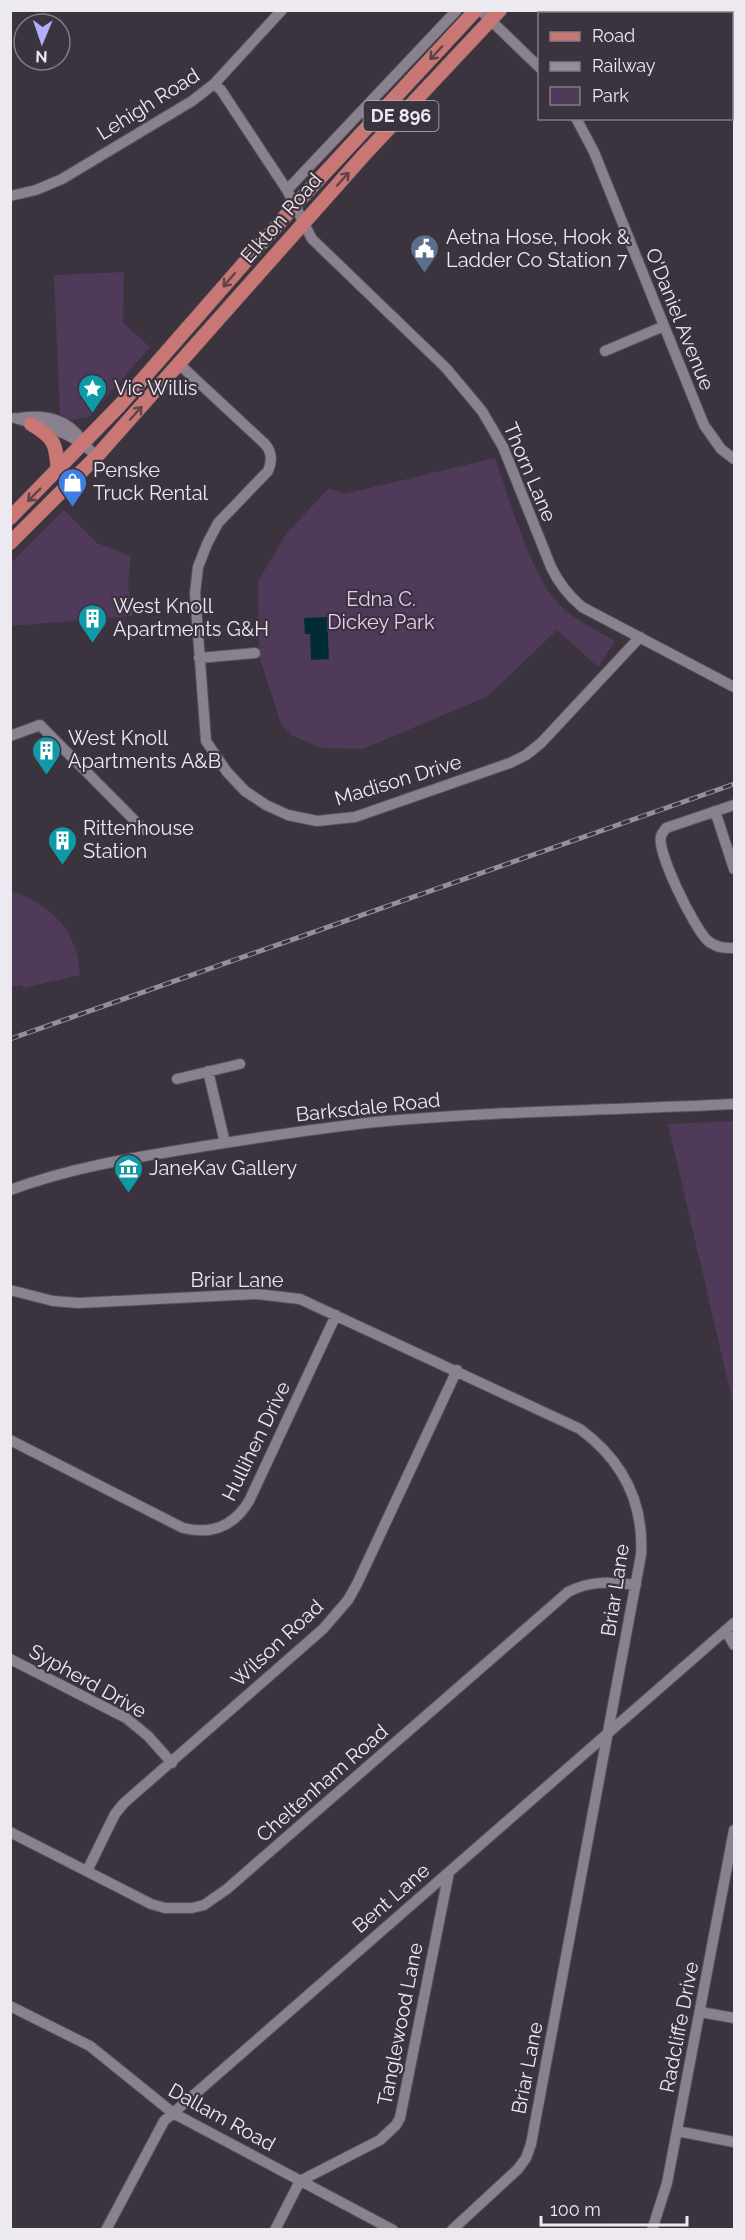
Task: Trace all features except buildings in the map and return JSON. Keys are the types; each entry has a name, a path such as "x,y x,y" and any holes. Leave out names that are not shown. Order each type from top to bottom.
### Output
{"main road":[{"name":"Elkton Road","path":"84,444 295,205 478,10"},
{"name":"Elkton Road","path":"97,456 364,155 495,15"},
{"path":"31,423 47,433 53,440 58,471"},
{"name":"DE 896","path":"10,518 84,444"},
{"name":"DE 896","path":"10,543 97,456"}],"street":[{"name":"Lehigh Road","path":"10,196 36,190 63,179 192,101 214,84 282,10"},
{"name":"Elkton Road","path":"287,190 457,10"},
{"path":"478,10 495,15 538,66"},
{"name":"Thorn Lane","path":"214,84 221,90 287,190 312,239 446,368 482,411 503,447 559,584 570,597 582,607 735,687"},
{"name":"O'Daniel Avenue","path":"577,120 594,152 704,425 721,449 735,459"},
{"path":"604,351 664,326"},
{"name":"Madison Drive","path":"179,364 265,444 270,453 268,471 218,523 198,567 195,593 206,741 227,772 245,791 266,806 288,815 326,820 354,818 510,763 526,755 541,743 640,637"},
{"path":"13,418 31,416 53,419 75,429 84,444"},
{"path":"13,418 52,428 84,444 97,456"},
{"path":"199,658 255,653"},
{"path":"10,736 40,725 144,830"},
{"path":"735,805 666,828 660,837 662,852 691,918 706,940 718,947 735,948"},
{"path":"715,812 735,869"},
{"path":"177,1078 240,1064"},
{"path":"208,1071 225,1143"},
{"name":"Barksdale Road","path":"10,1190 49,1176 103,1164 313,1130 402,1120 735,1104"},
{"path":"10,1182 49,1176"},
{"name":"Briar Lane","path":"10,1290 53,1301 78,1303 273,1295 300,1299 580,1429 610,1456 629,1485 641,1521 641,1555 531,2144 526,2158 518,2169 452,2229"},
{"name":"Hullihen Drive","path":"10,1440 183,1528 195,1531 219,1528 238,1517 249,1501 336,1315"},
{"name":"Wilson Road","path":"87,1871 115,1814 124,1803 322,1629 348,1600 457,1371"},
{"name":"Cheltenham Road","path":"10,1832 151,1904 165,1908 185,1909 204,1905 227,1889 568,1592 582,1585 596,1583 636,1586"},
{"path":"730,1627 735,1645"},
{"name":"Bent Lane","path":"106,2229 164,2121 609,1730 730,1627"},
{"name":"Sypherd Drive","path":"10,1659 126,1718 148,1736 172,1763"},
{"name":"Radcliffe Drive","path":"652,2229 668,2183 700,2013 730,1880 735,1830"},
{"name":"Tanglewood Lane","path":"300,2181 380,2140 400,2118 449,1872"},
{"name":"Dallam Road","path":"10,2006 90,2046 173,2113 393,2229"},
{"path":"700,2013 735,2018"},
{"path":"677,2131 735,2142"},
{"path":"274,2229 300,2181"}],"green space":[{"path":"124,272 123,323 150,347 89,417 71,420 60,414 54,275"},
{"name":"Edna C. Dickey Park","path":"495,458 521,534 547,588 570,614 615,641 598,667 557,630 488,696 363,749 322,748 293,736 281,724 259,656 258,581 286,534 329,488 344,494"},
{"path":"64,510 97,543 131,556 128,585 133,616 11,626 11,563"},
{"path":"11,891 38,904 60,921 74,945 80,975 24,988 21,985 11,987"},
{"path":"734,1121 734,1408 668,1124"}],"water":[{"path":"327,617 329,659 311,660 310,634 305,634 304,618"}],"railway":[{"path":"10,1039 734,784"}],"place":[{"name":"Aetna Hose, Hook & Ladder Co Station 7","path":"425,274"},
{"name":"Vic Willis","path":"93,414"},
{"name":"Penske Truck Rental","path":"72,508"},
{"name":"West Knoll Apartments G&H","path":"92,644"},
{"name":"West Knoll Apartments A&B","path":"47,776"},
{"name":"Rittenhouse Station","path":"62,866"},
{"name":"JaneKav Gallery","path":"128,1194"}]}
